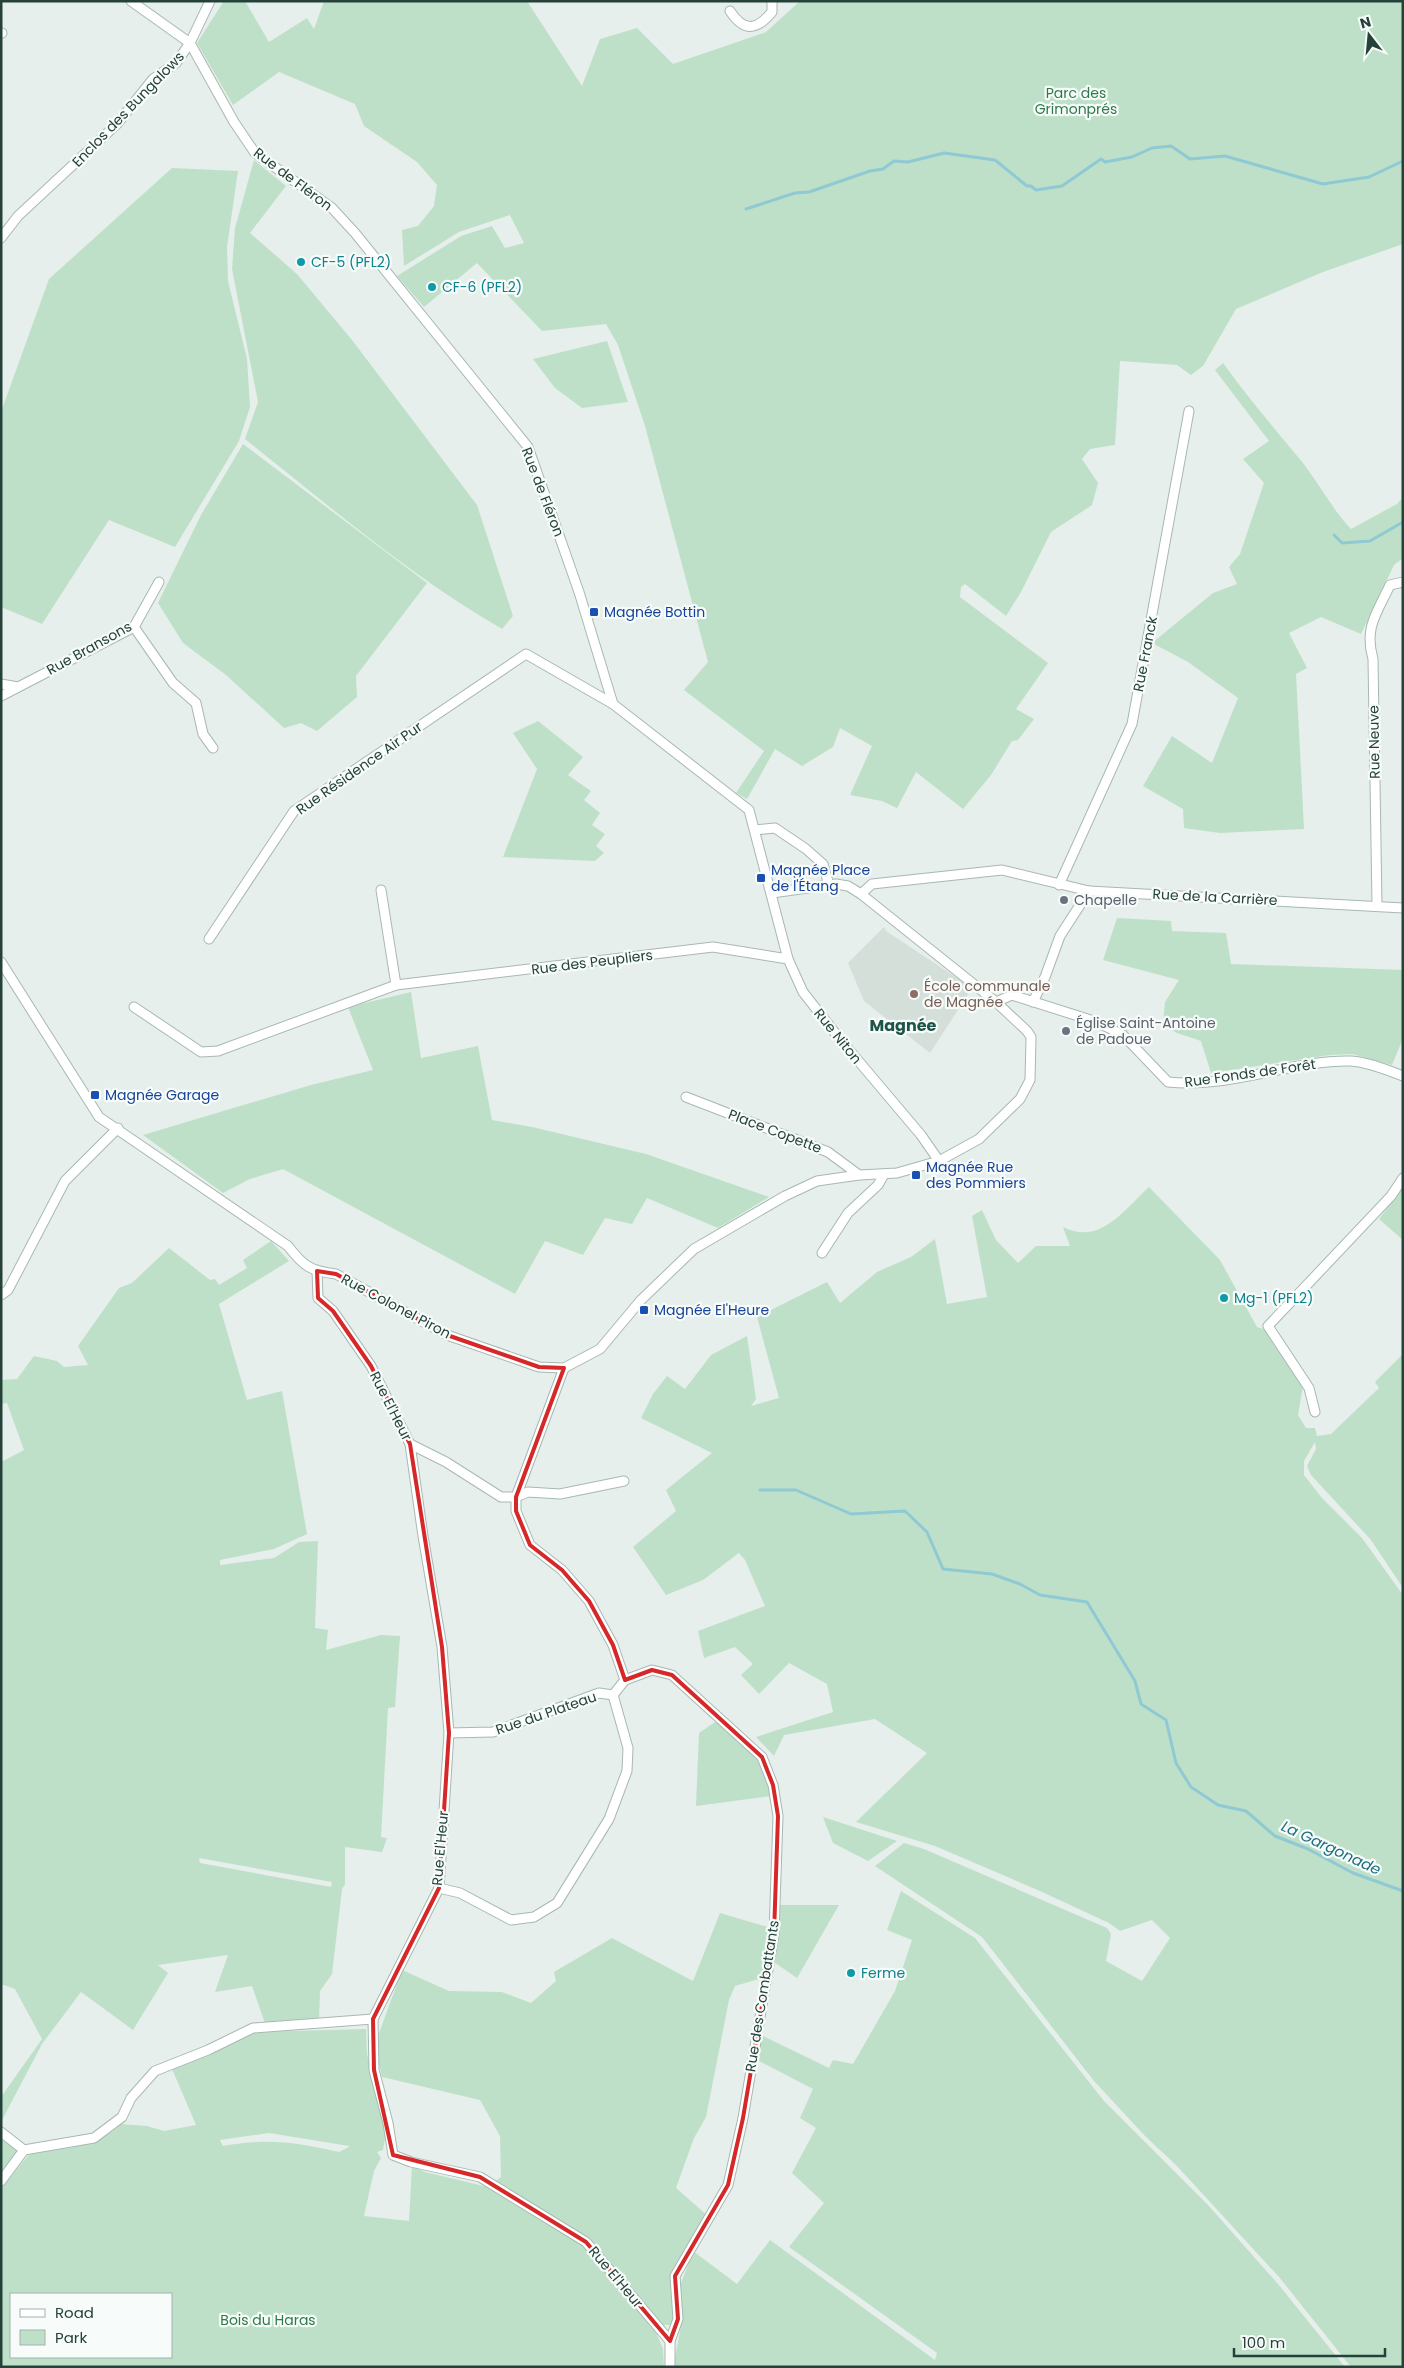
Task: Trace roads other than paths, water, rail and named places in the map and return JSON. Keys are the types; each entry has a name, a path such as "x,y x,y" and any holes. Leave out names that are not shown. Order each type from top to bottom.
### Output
{"street":[{"path":"131,1 190,43"},
{"name":"Enclos des Bungalows","path":"1,238 18,216 117,124 153,79 176,63 190,43 210,1"},
{"path":"730,11 742,25 748,27 757,25 772,12 773,2"},
{"name":"Rue de Fléron","path":"190,43 234,122 255,153 332,208 355,233 528,447 579,592 613,704"},
{"name":"Rue Franck","path":"1059,885 1132,724 1189,411"},
{"name":"Rue Bransons","path":"1,696 134,627 159,582"},
{"name":"Rue Neuve","path":"1377,905 1373,659 1368,642 1369,629 1390,585 1403,582"},
{"path":"134,627 173,683 196,703 203,734 213,748"},
{"name":"Rue Résidence Air Pur","path":"209,940 294,811 526,654 613,704"},
{"path":"1,684 18,687"},
{"path":"613,704 750,810 755,830 775,828 806,849 823,864 829,884"},
{"name":"Rue Niton","path":"755,830 788,959 803,992 940,1160"},
{"name":"Rue de la Carrière","path":"861,894 872,884 1002,870 1089,891 1377,905 1403,908"},
{"path":"439,1888 460,1893 511,1920 534,1918 557,1903 609,1819 627,1771 628,1748 612,1695 625,1680 613,1645 589,1601 562,1570 530,1545 516,1512 516,1496 564,1368 600,1349 641,1300 694,1249 785,1196 817,1180 897,1173 940,1160 979,1139 1020,1099 1030,1080 1031,1037 1027,1031 996,1002 861,894 842,884 829,884 772,894"},
{"path":"381,890 396,985"},
{"path":"1032,1002 1045,977 1060,936 1089,891"},
{"name":"Rue des Peupliers","path":"134,1008 201,1052 218,1051 396,985 713,947 788,959"},
{"name":"Rue Colonel Piron","path":"1,962 99,1117 118,1128 288,1246 302,1264 317,1272 336,1274 447,1335 538,1367 564,1368"},
{"name":"Rue Fonds de Forêt","path":"996,1002 1012,995 1097,1022 1123,1035 1168,1082 1195,1083 1319,1064 1352,1061 1403,1076"},
{"name":"Place Copette","path":"686,1097 828,1152 859,1175"},
{"path":"1,1295 8,1290 65,1181 118,1128"},
{"path":"822,1252 848,1213 878,1185 884,1174"},
{"path":"1315,1412 1309,1388 1268,1326 1391,1196 1403,1178"},
{"name":"Rue El'Heur","path":"317,1272 318,1298 332,1311 371,1366 410,1444 442,1647 449,1733 439,1888 373,2019 374,2070 388,2123 393,2156 411,2162 480,2177 586,2242 670,2341"},
{"path":"410,1444 446,1462 501,1496 516,1496 528,1492 560,1494 624,1481"},
{"name":"Rue des Combattants","path":"625,1680 652,1670 672,1676 762,1757 773,1785 778,1816 774,1934 743,2118 728,2184 675,2276 678,2320 670,2341 670,2367"},
{"name":"Rue du Plateau","path":"449,1733 493,1732 599,1693 612,1695"},
{"path":"1,2181 24,2150 94,2138 122,2117 128,2102 155,2071 208,2050 253,2028 373,2019"},
{"path":"1,2132 24,2150"}],"waterway":[{"path":"746,209 795,193 809,192 870,171 883,169 894,161 908,162 944,153 995,160 1027,186 1031,186 1036,190 1062,186 1101,159 1105,162 1132,157 1152,148 1171,146 1190,159 1225,156 1323,184 1369,177 1403,161"},
{"path":"1334,535 1342,543 1370,541 1403,522"},
{"name":"La Gargonade","path":"760,1490 796,1490 851,1514 905,1511 927,1532 943,1569 992,1574 1020,1584 1040,1595 1087,1602 1135,1681 1141,1704 1166,1720 1176,1763 1191,1787 1218,1805 1246,1811 1275,1836 1308,1849 1353,1873 1403,1891"}],"place":[{"name":"CF-5 (PFL2)","path":"301,262"},
{"name":"CF-6 (PFL2)","path":"432,287"},
{"name":"Magnée Bottin","path":"594,612"},
{"name":"Magnée Place de l'Étang","path":"761,878"},
{"name":"Chapelle","path":"1064,900"},
{"name":"École communale de Magnée","path":"914,994"},
{"name":"Église Saint-Antoine de Padoue","path":"1066,1031"},
{"name":"Magnée Garage","path":"95,1095"},
{"name":"Magnée Rue des Pommiers","path":"916,1175"},
{"name":"Mg-1 (PFL2)","path":"1224,1298"},
{"name":"Magnée El'Heure","path":"644,1310"},
{"name":"Ferme","path":"851,1973"}],"district":[{"name":"Magnée","path":"903,1025"}],"park label":[{"name":"Parc des Grimonprés","path":"1076,102"},
{"name":"Bois du Haras","path":"268,2320"}]}
